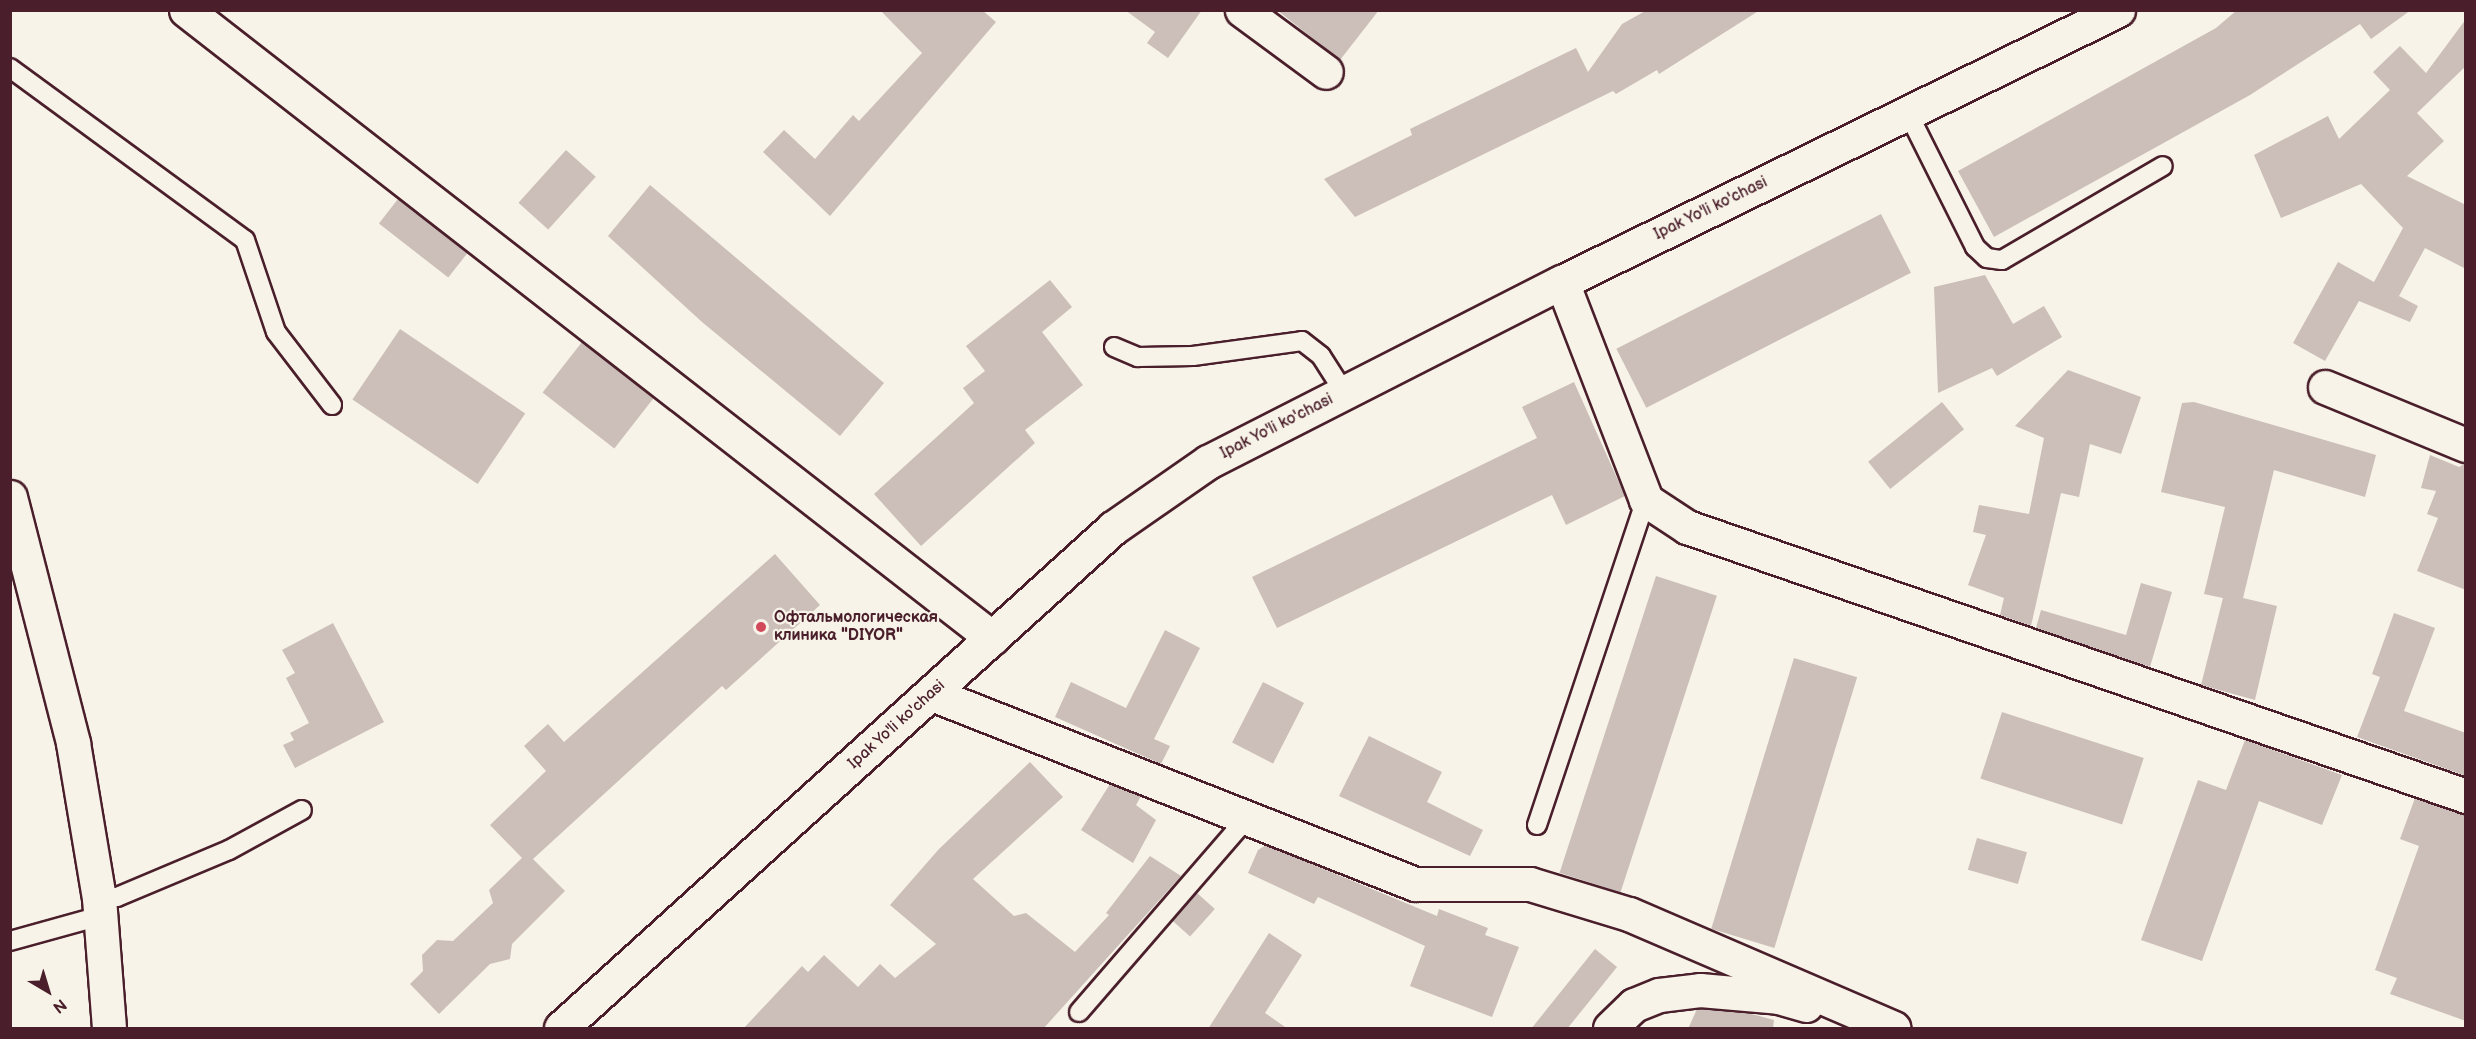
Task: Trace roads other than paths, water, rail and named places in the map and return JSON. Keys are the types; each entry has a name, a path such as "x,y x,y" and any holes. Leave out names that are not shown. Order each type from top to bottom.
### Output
{"street":[{"path":"186,10 992,638"},
{"path":"1242,10 1326,72"},
{"name":"Ipak Yo'li ko'chasi","path":"561,1029 1113,528 1208,462 1562,282 2118,10"},
{"path":"1562,282 1646,500 1688,526 2466,796"},
{"path":"2325,387 2466,445"},
{"path":"10,497 73,743 100,907 109,1029"},
{"path":"932,694 1415,884 1530,884 1629,914 1745,961 1883,1025"},
{"path":"1610,1029 1634,1005 1700,990 1778,997 1883,1025"}],"lane":[{"path":"10,68 245,240 276,332 332,405"},
{"path":"1908,113 1975,247 1987,258 2002,260 2163,166"},
{"path":"1114,347 1138,357 1193,356 1302,340 1321,356 1344,392"},
{"path":"1537,825 1646,500"},
{"path":"10,941 100,907 117,897 229,850 302,810"},
{"path":"1080,1012 1247,818"}],"place":[{"name":"Офтальмологическая клиника \"DIYOR\"","path":"761,627"}]}
